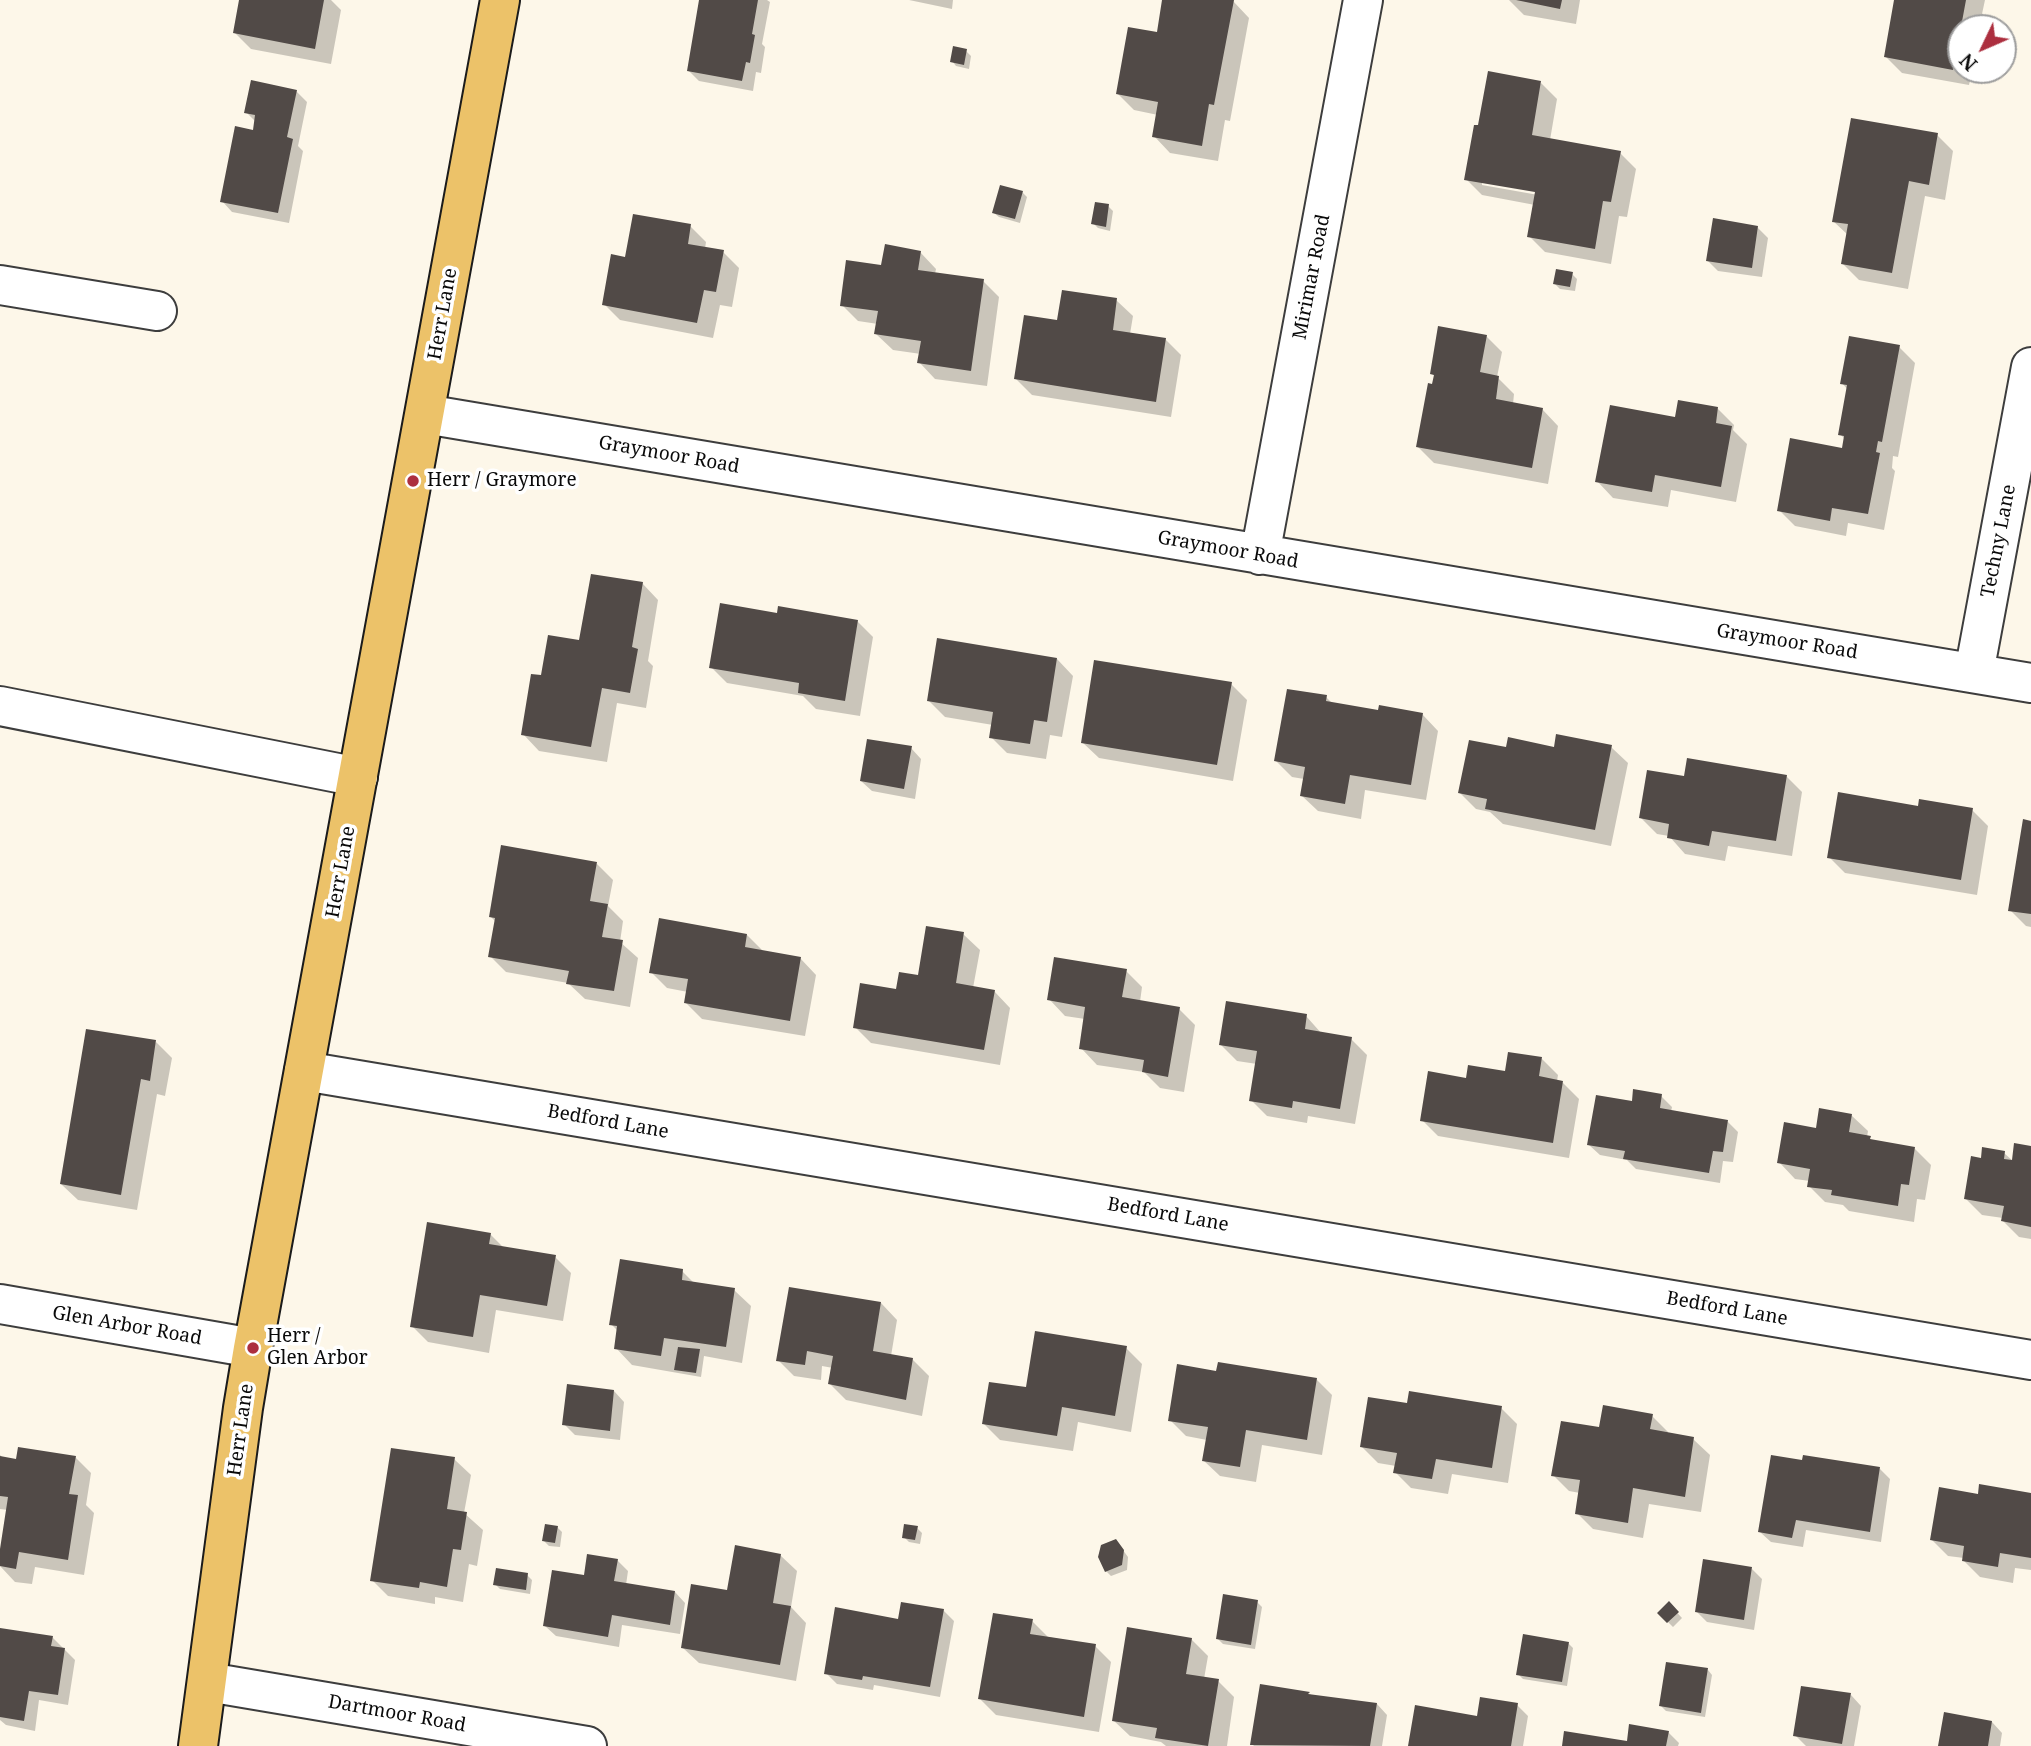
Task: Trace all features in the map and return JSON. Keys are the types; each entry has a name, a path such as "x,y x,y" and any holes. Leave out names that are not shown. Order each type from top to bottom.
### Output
{"main road":[{"name":"Herr Lane","path":"198,1746 253,1348 500,0"}],"street":[{"name":"Mirimar Road","path":"1260,555 1363,0"},
{"path":"0,285 157,310"},
{"name":"Techny Lane","path":"1974,673 2031,367"},
{"name":"Graymoor Road","path":"425,414 2031,683"},
{"path":"0,706 359,777"},
{"name":"Bedford Lane","path":"304,1070 2031,1360"},
{"name":"Glen Arbor Road","path":"0,1304 253,1348"},
{"name":"Dartmoor Road","path":"208,1682 587,1746"}],"building":[{"path":"239,0 324,0 315,49 233,33"},
{"path":"699,0 758,0 750,63 746,62 742,81 687,71"},
{"path":"1162,0 1234,0 1214,105 1209,104 1202,146 1152,137 1158,102 1116,94 1128,27 1157,32"},
{"path":"1516,0 1562,0 1560,9"},
{"path":"1894,0 1966,0 1963,14 1947,14 1947,69 1884,57"},
{"path":"953,46 967,49 964,65 950,62"},
{"path":"1488,71 1541,81 1532,135 1621,151 1611,202 1603,201 1595,249 1527,237 1535,192 1464,180"},
{"path":"251,80 297,90 287,137 293,139 278,213 220,202 235,126 253,130 255,115 244,113"},
{"path":"1851,118 1938,133 1929,185 1909,181 1892,273 1841,264 1848,224 1832,222"},
{"path":"1000,185 1023,191 1015,219 992,213"},
{"path":"1095,202 1109,204 1106,227 1091,224"},
{"path":"633,214 691,224 688,244 724,250 716,292 704,290 697,323 602,305 611,254 625,257"},
{"path":"1713,218 1758,226 1752,268 1706,261"},
{"path":"885,244 921,251 918,270 984,279 971,371 917,363 921,341 874,334 878,311 840,306 846,260 881,265"},
{"path":"1556,269 1573,272 1570,287 1553,284"},
{"path":"1062,290 1117,298 1113,330 1166,338 1156,402 1014,379 1024,315 1057,320"},
{"path":"1438,326 1487,335 1480,372 1499,376 1496,399 1543,408 1532,468 1416,447 1428,383 1432,384 1434,375 1430,374"},
{"path":"1849,336 1900,345 1882,442 1878,441 1876,452 1880,453 1868,514 1832,508 1830,521 1777,511 1790,438 1842,448 1844,436 1838,435 1847,385 1840,384"},
{"path":"1678,400 1718,407 1716,423 1732,426 1721,487 1655,475 1652,492 1595,482 1610,405 1675,417"},
{"path":"591,574 643,582 632,647 638,649 630,693 602,688 591,747 521,735 531,674 541,675 548,635 579,640"},
{"path":"720,603 777,613 778,606 858,620 845,701 798,693 799,683 709,668"},
{"path":"937,638 1057,658 1047,722 1034,720 1030,744 989,738 993,712 927,701"},
{"path":"1094,660 1232,682 1217,765 1081,743"},
{"path":"1287,689 1327,695 1326,701 1378,710 1379,705 1423,713 1411,785 1350,775 1345,804 1300,796 1305,767 1274,761"},
{"path":"1556,734 1612,745 1595,830 1485,809 1487,799 1458,793 1469,740 1506,747 1508,737 1554,747"},
{"path":"867,739 912,746 904,789 860,781"},
{"path":"1687,758 1787,775 1776,841 1712,831 1709,846 1667,838 1669,824 1639,818 1647,770 1684,776"},
{"path":"1838,792 1918,806 1919,799 1973,808 1961,880 1827,858"},
{"path":"2023,819 2031,821 2031,914 2008,911"},
{"path":"501,845 597,862 590,901 608,904 602,937 623,940 614,991 566,984 569,971 488,957 495,918 489,917"},
{"path":"659,918 747,934 745,947 801,957 790,1021 684,1003 688,979 649,973"},
{"path":"926,926 964,932 956,983 995,990 984,1050 853,1028 860,983 896,989 899,972 918,975"},
{"path":"1054,957 1127,969 1122,997 1180,1007 1168,1077 1142,1072 1144,1060 1079,1049 1085,1007 1047,1000"},
{"path":"1226,1001 1307,1014 1305,1029 1352,1037 1340,1109 1293,1101 1292,1108 1249,1101 1257,1051 1219,1045"},
{"path":"86,1029 156,1040 150,1081 141,1079 121,1195 60,1184"},
{"path":"1508,1052 1542,1057 1539,1076 1563,1081 1553,1143 1420,1121 1428,1071 1466,1078 1468,1065 1505,1071"},
{"path":"1633,1089 1662,1094 1660,1108 1728,1120 1723,1152 1713,1151 1709,1173 1623,1159 1625,1151 1587,1145 1596,1095 1632,1101"},
{"path":"1819,1108 1852,1114 1849,1132 1871,1136 1870,1139 1915,1147 1909,1185 1901,1184 1898,1206 1831,1195 1832,1190 1807,1187 1810,1169 1777,1163 1784,1122 1816,1128"},
{"path":"2014,1143 2031,1146 2031,1227 2001,1221 2004,1206 1964,1199 1971,1156 1981,1158 1982,1147 2005,1151 2004,1159 2012,1160"},
{"path":"427,1222 491,1233 489,1244 556,1255 547,1306 480,1295 473,1337 410,1327"},
{"path":"620,1259 683,1269 682,1280 735,1288 726,1347 664,1338 661,1356 614,1349 617,1326 609,1325"},
{"path":"789,1287 881,1302 873,1351 913,1358 906,1400 828,1384 833,1356 807,1351 805,1365 776,1361"},
{"path":"1035,1331 1127,1346 1115,1416 1062,1407 1057,1436 982,1424 989,1382 1026,1387"},
{"path":"678,1347 700,1349 696,1373 674,1370"},
{"path":"1218,1362 1317,1378 1307,1440 1246,1430 1240,1467 1202,1461 1208,1427 1168,1421 1177,1364 1216,1371"},
{"path":"567,1384 614,1390 610,1431 562,1425"},
{"path":"1409,1391 1502,1406 1492,1468 1436,1459 1432,1479 1393,1473 1397,1453 1360,1447 1368,1397 1407,1403"},
{"path":"1603,1405 1653,1414 1650,1429 1694,1437 1685,1497 1633,1488 1628,1523 1575,1514 1580,1480 1551,1476 1561,1421 1599,1427"},
{"path":"18,1447 76,1456 69,1494 78,1495 68,1560 19,1552 16,1569 0,1566 8,1497 0,1496 0,1456 16,1459"},
{"path":"391,1448 455,1457 447,1509 467,1512 461,1550 453,1549 447,1587 420,1582 419,1588 370,1581"},
{"path":"1771,1455 1802,1460 1803,1455 1880,1467 1870,1532 1796,1520 1792,1538 1758,1532"},
{"path":"1979,1484 2031,1493 2031,1558 2000,1553 1998,1567 1962,1561 1964,1546 1930,1540 1939,1487 1978,1494"},
{"path":"545,1524 558,1526 555,1543 542,1541"},
{"path":"904,1524 918,1526 915,1540 902,1538"},
{"path":"1116,1539 1124,1550 1122,1565 1105,1572 1098,1557 1101,1545"},
{"path":"735,1545 781,1554 773,1603 791,1606 780,1665 681,1648 691,1584 727,1590"},
{"path":"587,1554 618,1559 614,1581 675,1591 670,1625 612,1615 608,1637 543,1626 552,1570 584,1575"},
{"path":"1703,1559 1752,1567 1744,1620 1695,1612"},
{"path":"496,1568 528,1573 526,1590 493,1585"},
{"path":"1223,1594 1258,1600 1251,1645 1216,1639"},
{"path":"1669,1601 1679,1612 1667,1623 1657,1613"},
{"path":"901,1602 944,1609 930,1687 863,1676 862,1680 824,1674 835,1607 898,1619"},
{"path":"993,1613 1033,1619 1030,1634 1096,1644 1084,1717 978,1699"},
{"path":"1127,1627 1192,1638 1186,1674 1219,1679 1208,1746 1155,1738 1157,1728 1112,1721"},
{"path":"0,1628 53,1636 51,1646 65,1648 58,1695 29,1691 24,1721 0,1717"},
{"path":"1523,1634 1569,1642 1562,1682 1516,1675"},
{"path":"1666,1662 1708,1668 1701,1713 1659,1706"},
{"path":"1260,1684 1310,1692 1308,1694 1377,1703 1370,1746 1250,1745"},
{"path":"1801,1686 1851,1693 1842,1744 1793,1736"},
{"path":"1480,1697 1518,1703 1511,1746 1408,1746 1415,1705 1477,1716"},
{"path":"1944,1712 1992,1721 1988,1746 1938,1746"},
{"path":"1629,1724 1669,1731 1666,1746 1562,1746 1564,1731 1627,1741"}],"place":[{"name":"Herr / Graymore","path":"413,481"},
{"name":"Herr / Glen Arbor","path":"253,1348"}]}
